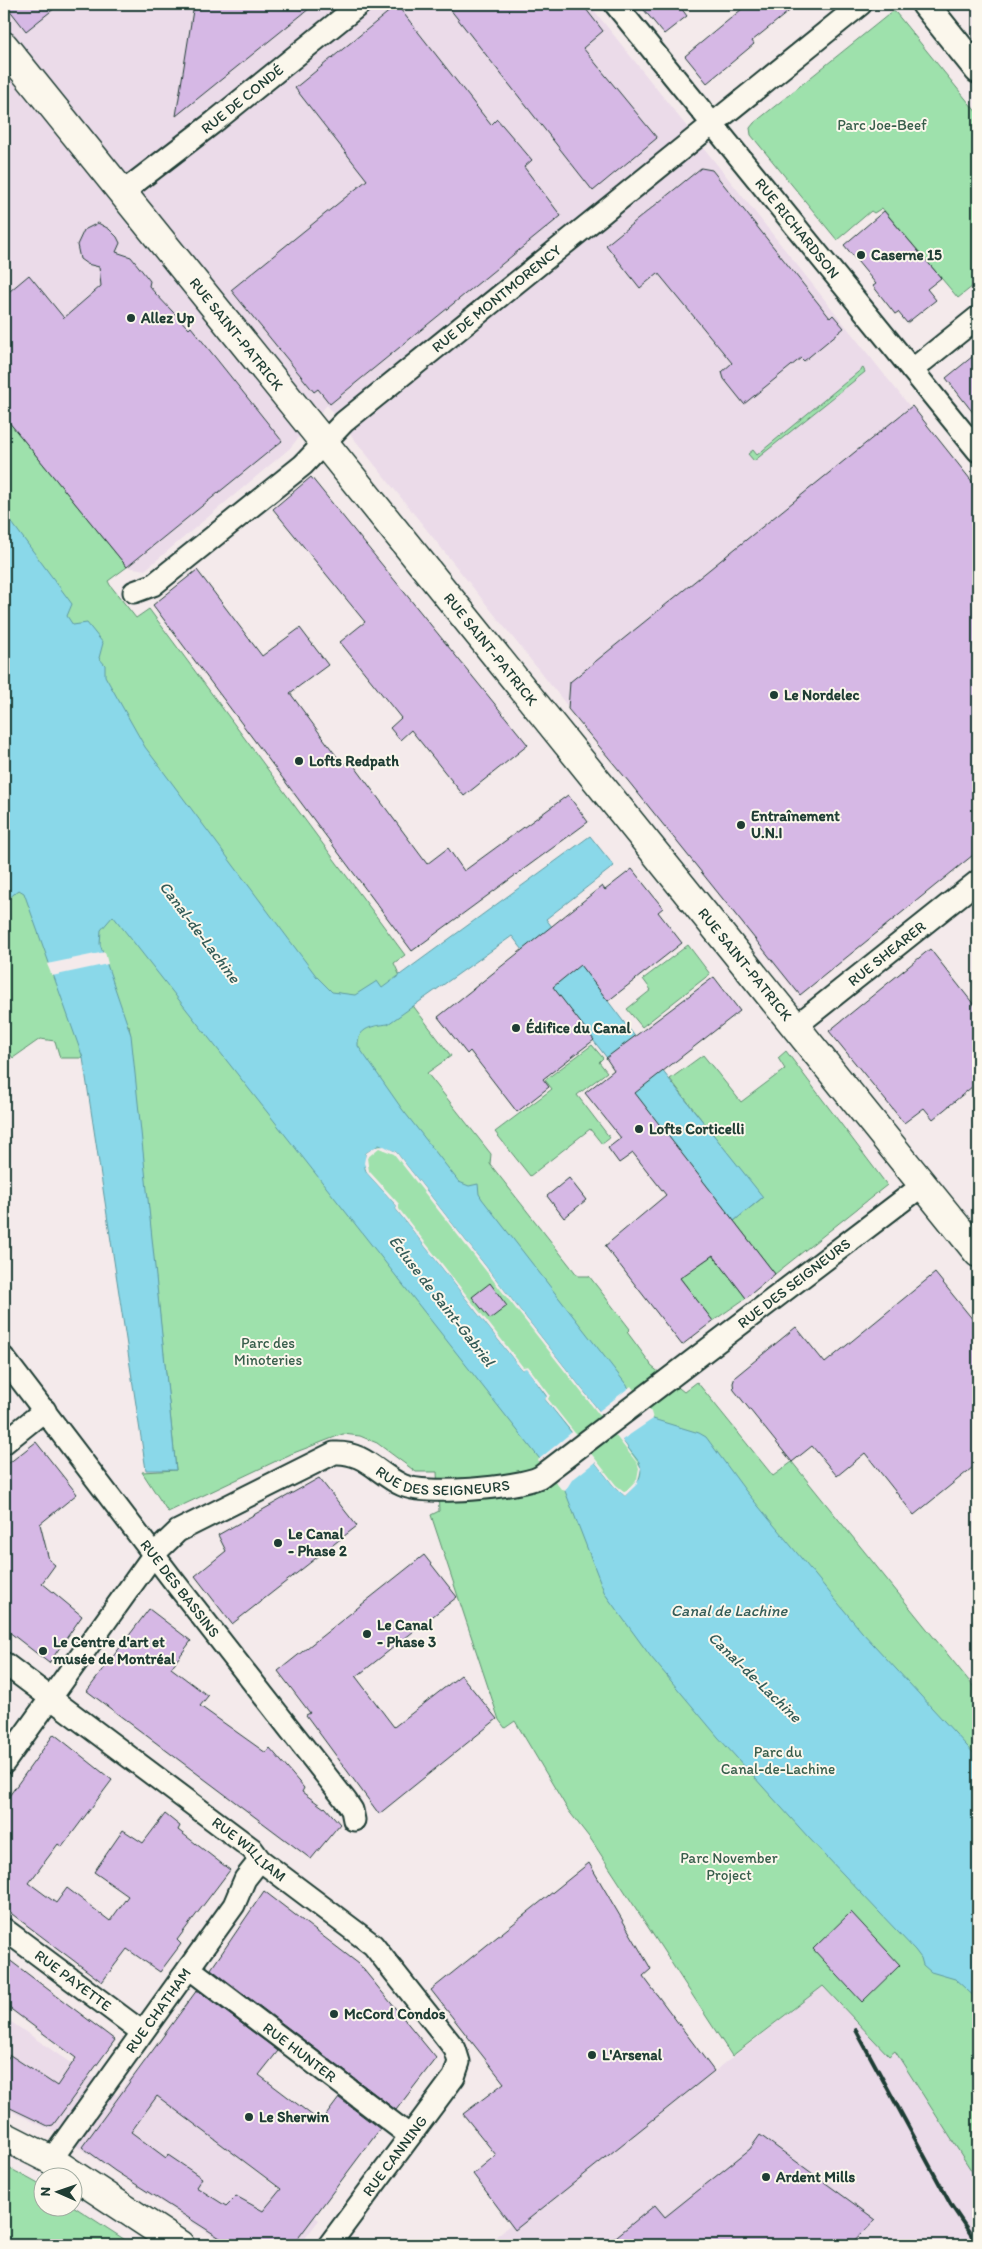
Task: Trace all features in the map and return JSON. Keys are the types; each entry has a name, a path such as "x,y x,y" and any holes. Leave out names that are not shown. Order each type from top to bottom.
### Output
{"main road":[{"name":"RUE SAINT-PATRICK","path":"4,46 978,1253"},
{"path":"4,2136 51,2160 180,2245"}],"street":[{"name":"RUE DE CONDÉ","path":"122,192 214,122 360,4"},
{"name":"RUE RICHARDSON","path":"615,4 978,451"},
{"name":"RUE DE MONTMORENCY","path":"134,592 153,585 302,465 352,416 861,4"},
{"path":"925,4 978,70"},
{"path":"912,370 978,317"},
{"name":"RUE SHEARER","path":"796,1026 978,881"},
{"name":"RUE DES SEIGNEURS","path":"4,1763 154,1554 178,1531 334,1452 355,1455 398,1483 423,1490 519,1484 533,1480 546,1473 923,1185"},
{"name":"RUE DES BASSINS","path":"4,1358 346,1801 352,1810 354,1820"},
{"path":"4,1443 45,1410"},
{"name":"RUE WILLIAM","path":"4,1663 252,1849 260,1860 373,1945 455,2049 459,2065"},
{"name":"RUE CHATHAM","path":"51,2160 234,1905 245,1879 260,1860"},
{"name":"RUE PAYETTE","path":"4,1929 142,2032"},
{"name":"RUE HUNTER","path":"189,1968 410,2136"},
{"name":"RUE CANNING","path":"329,2245 454,2077 459,2065"}],"shaded area":[{"path":"4,4 589,4 978,492 978,846 796,992 327,405 289,449 145,570 127,567 4,416"},
{"path":"823,1986 889,2055 895,2051 975,2175 978,2181 978,2245 486,2245 511,2224 515,2229"},
{"path":"4,2017 117,2095 132,2076 319,2220 300,2245 226,2245 55,2132 4,2108"}],"green space":[{"name":"Parc Joe-Beef","path":"893,11 978,114 978,282 958,298 882,208 874,213 871,211 837,240 751,135 750,128 754,123"},
{"path":"863,368 865,372 754,461 748,454 753,450 757,455"},
{"name":"Parc du Canal-de-Lachine","path":"4,416 127,567 108,581 110,585 136,618 149,609 405,955 394,963 414,1007 451,1056 427,1073 491,1154 490,1164 578,1276 589,1276 630,1329 627,1332 651,1366 684,1392 697,1382 773,1476 792,1462 978,1692 978,2181 895,2051 889,2056 823,1986 732,2056 592,1841 568,1810 515,1721 505,1728 499,1720 431,1515 439,1511 437,1472 416,1472 377,1443 360,1436 343,1434 291,1454 168,1512 142,1472 176,1470 129,1025 83,1058 60,1058 55,1041 40,1039 13,1058 4,1046"},
{"path":"688,945 710,974 642,1027 627,1009 651,990 643,979"},
{"path":"592,1045 603,1058 599,1062 607,1072 577,1095 610,1138 602,1144 590,1129 530,1176 495,1132 552,1089 545,1080"},
{"path":"786,1051 887,1185 775,1274 734,1221 762,1198 670,1079 703,1055 741,1102 785,1069 778,1058"},
{"path":"655,1245 699,1265 713,1255 746,1298 713,1321"},
{"path":"4,2165 32,2180 32,2216 82,2216 82,2212 133,2245 4,2245"}],"water":[{"name":"Canal de Lachine","path":"4,512 72,604 67,616 73,625 87,623 103,643 99,658 105,665 105,676 145,747 317,977 332,992 355,995 377,981 382,988 590,836 614,866 546,919 626,1025 763,1197 734,1221 512,936 388,1024 363,1031 358,1040 358,1046 402,1109 459,1182 469,1186 478,1184 479,1194 482,1199 653,1419 699,1433 706,1437 745,1490 862,1632 978,1758 978,2000 955,1979 931,1972 923,1965 921,1958 915,1950 808,1837 718,1737 651,1657 605,1594 565,1491 113,916 101,930 100,944 131,1035 176,1470 146,1470 83,1058 24,893 19,890 4,902","holes":["379,1145 396,1152 639,1462 641,1468 640,1477 625,1496 614,1486 545,1399 547,1397 526,1367 522,1370 396,1209 397,1206 367,1173 365,1168 366,1153"]}],"pier":[{"path":"105,952 108,964 52,976 47,964"},
{"path":"384,1146 396,1152 599,1411 631,1386 651,1412 653,1419 622,1440 641,1468 637,1484 625,1496 614,1486 595,1462 572,1480 565,1491 561,1489 538,1460 572,1432 545,1399 547,1396 526,1368 522,1370 396,1209 397,1206 367,1173 364,1163 366,1153 375,1147","holes":["379,1148 394,1154 637,1463 639,1468 637,1479 625,1492 616,1485 548,1399 550,1395 528,1366 523,1367 399,1209 399,1204 369,1171 367,1158"]}],"building":[{"path":"5,4 60,4 26,31"},
{"path":"194,4 315,4 176,116"},
{"path":"446,4 582,4 603,31 583,48 657,138 593,191"},
{"path":"639,4 678,4 687,16 664,34"},
{"path":"748,4 798,4 752,41 754,44 707,83 685,56"},
{"path":"397,5 491,125 497,119 532,160 524,167 561,216 330,404 318,389 314,392 231,290 367,180 295,88"},
{"path":"701,168 712,170 830,318 833,315 844,328 804,361 801,358 744,404 724,379 722,372 732,363 658,273 640,288 606,245"},
{"path":"884,211 941,278 927,289 936,300 907,323 898,312 895,314 873,286 876,284 844,245"},
{"path":"98,223 109,229 117,237 120,243 116,252 131,257 150,281 149,286 189,329 191,327 282,441 127,567 4,416 4,296 29,275 64,318 101,286 99,267 87,264 80,259 77,245 84,230"},
{"path":"978,352 978,419 946,378"},
{"name":"Le Nordelec","path":"912,406 978,489 978,851 800,995 568,709 570,682"},
{"name":"Lofts Redpath","path":"311,477 528,745 464,796 411,730 400,740 390,728 401,718 340,642 365,622 273,509"},
{"name":"Lofts Redpath","path":"197,570 262,656 300,628 328,665 290,693 343,765 350,760 427,864 448,848 464,871 568,795 588,822 412,951 153,605"},
{"path":"632,869 663,908 658,912 682,943 608,1001 580,965 553,987 594,1040 543,1079 549,1087 517,1112 470,1051 467,1054 438,1017 602,886 605,890"},
{"path":"930,949 978,1010 978,1082 933,1119 924,1108 904,1123 829,1031"},
{"name":"Lofts Corticelli","path":"714,977 740,1011 635,1093 775,1274 746,1298 713,1255 680,1278 713,1321 682,1345 605,1246 666,1195 633,1153 619,1163 608,1148 621,1138 585,1093 614,1070 606,1058"},
{"path":"569,1178 586,1200 564,1218 547,1196"},
{"path":"935,1273 978,1326 978,1463 914,1515 865,1453 837,1476 812,1446 792,1462 734,1390 733,1383 735,1377 796,1327 825,1363"},
{"path":"490,1283 507,1306 490,1319 472,1297"},
{"path":"36,1442 77,1494 40,1524 49,1560 55,1565 42,1583 82,1616 49,1663 4,1628 4,1467"},
{"name":"Le Canal - Phase 2","path":"319,1478 357,1526 232,1624 195,1576 226,1551 218,1535"},
{"name":"Le Canal - Phase 3","path":"424,1555 457,1597 356,1677 394,1727 461,1675 497,1719 379,1814 306,1715 310,1713 278,1671"},
{"path":"149,1609 191,1641 171,1668 208,1696 200,1706 266,1753 270,1748 304,1788 302,1792 325,1807 340,1824 311,1859 87,1691"},
{"path":"54,1734 112,1780 62,1847 58,1844 29,1883 56,1903 67,1888 110,1921 128,1896 94,1872 123,1830 143,1843 165,1814 180,1826 178,1830 230,1870 177,1940 181,1944 160,1972 127,1949 102,1982 4,1908 4,1803"},
{"name":"L'Arsenal","path":"589,1863 651,1969 643,1976 714,2071 515,2230 473,2174 496,2155 463,2114 504,2083 431,1990"},
{"name":"McCord Condos","path":"264,1891 359,1964 436,2058 396,2110 211,1969"},
{"path":"851,1912 900,1965 862,2002 813,1949"},
{"path":"4,1956 115,2040 53,2125 48,2126 4,2105 4,2063 10,2055 57,2086 76,2058 4,2004"},
{"path":"197,1990 278,2051 259,2075 321,2122 339,2098 380,2129 293,2245 231,2245 115,2171 82,2147","holes":["157,2096 281,2189 263,2211 236,2196 226,2206 196,2187 202,2178 168,2155 166,2158 131,2132"]},
{"name":"Ardent Mills","path":"760,2135 876,2220 849,2245 606,2245 655,2205 665,2217 750,2149"}],"railway":[{"path":"856,2030 951,2205 978,2245"}],"place":[{"name":"Caserne 15","path":"861,255"},
{"name":"Allez Up","path":"131,318"},
{"name":"Le Nordelec","path":"774,695"},
{"name":"Lofts Redpath","path":"299,761"},
{"name":"Entraînement U.N.I","path":"741,825"},
{"name":"Édifice du Canal","path":"516,1028"},
{"name":"Lofts Corticelli","path":"639,1129"},
{"name":"Le Canal - Phase 2","path":"278,1543"},
{"name":"Le Canal - Phase 3","path":"367,1634"},
{"name":"Le Centre d'art et musée de Montréal","path":"43,1651"},
{"name":"McCord Condos","path":"334,2014"},
{"name":"L'Arsenal","path":"592,2055"},
{"name":"Le Sherwin","path":"249,2117"},
{"name":"Ardent Mills","path":"766,2177"}],"water label":[{"name":"Canal-de-Lachine","path":"200,932"},
{"name":"Écluse de Saint-Gabriel","path":"442,1301"},
{"name":"Canal-de-Lachine","path":"755,1677"}],"park label":[{"name":"Parc des Minoteries","path":"268,1352"},
{"name":"Parc November Project","path":"729,1866"}]}
